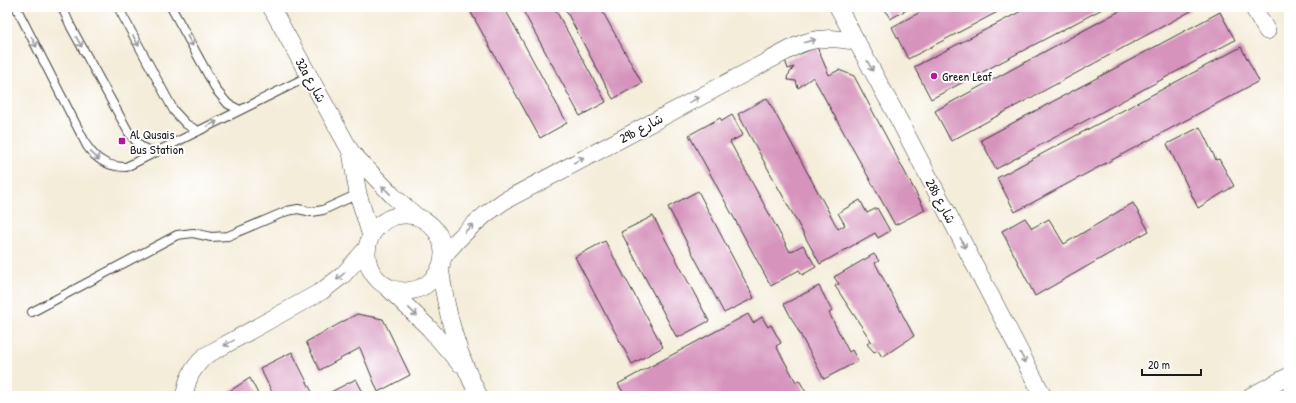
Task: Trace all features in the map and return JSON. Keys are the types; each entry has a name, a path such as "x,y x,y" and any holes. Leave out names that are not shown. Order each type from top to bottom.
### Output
{"street":[{"name":"32a شارع","path":"271,7 350,152 387,191 415,215"},
{"name":"28b شارع","path":"838,7 900,122 1043,396"},
{"path":"1253,7 1267,31"},
{"name":"29b شارع","path":"441,262 455,241 470,227 504,201 798,45 824,38 834,38 857,42"},
{"name":"32a شارع","path":"350,152 369,242"},
{"path":"185,396 185,386 192,372 205,356 322,291 343,275 369,242 376,228 384,221 394,216 404,214 415,215 425,220 434,227 439,236 443,246 441,262 450,319 467,373 479,396"},
{"path":"369,242 367,259 377,278 430,328 467,373"},
{"path":"385,285 395,290 406,291 416,289 426,284 434,277 441,262"},
{"path":"1251,396 1289,376"}],"lane":[{"path":"17,7 92,153 104,163 111,166 126,167 309,76"},
{"path":"62,7 71,27 129,133 140,146 153,154"},
{"path":"118,7 174,111 186,124 198,131"},
{"path":"171,7 217,91 228,104 240,110"},
{"path":"32,312 176,235 193,233 211,237 228,236 287,211 298,209 312,212 323,210 358,194"}],"building":[{"path":"468,7 504,7 567,123 540,138"},
{"path":"521,7 554,7 606,102 580,116"},
{"path":"564,7 600,7 642,83 613,99"},
{"path":"884,7 912,7 890,19"},
{"path":"930,7 1007,7 908,59 892,27"},
{"path":"1029,7 1106,7 931,99 914,67"},
{"path":"1127,7 1189,7 1191,11 951,141 935,111"},
{"path":"1220,12 1235,40 996,169 981,140"},
{"path":"817,47 829,75 839,70 854,76 925,210 895,225 813,77 798,88 796,81 788,80 787,77 794,67 788,69 785,60"},
{"path":"1241,47 1259,81 1015,212 997,178"},
{"path":"767,98 838,229 845,225 838,213 860,200 867,213 877,208 890,231 878,238 875,233 820,264 738,114"},
{"path":"732,115 743,135 730,142 790,252 803,245 816,267 802,275 799,270 771,286 689,135 720,118 722,121"},
{"path":"1200,127 1216,160 1219,159 1234,186 1198,208 1167,144"},
{"path":"698,191 754,298 724,313 668,207"},
{"path":"1133,203 1149,231 1035,296 1002,231 1025,218 1032,228 1049,219 1064,244"},
{"path":"653,216 709,321 677,338 621,232"},
{"path":"605,241 663,347 632,364 575,257"},
{"path":"874,254 879,261 875,263 914,336 882,357 878,350 874,352 867,344 871,341 835,286 839,284 834,277"},
{"path":"819,286 832,311 829,313 849,352 852,350 858,361 824,379 784,304"},
{"path":"357,314 383,319 410,375 378,392 360,348 320,370 306,342"},
{"path":"748,314 753,323 762,317 768,327 771,325 781,343 776,346 796,382 799,380 808,396 622,396 625,395 618,384"},
{"path":"292,352 314,396 274,396 260,368"},
{"path":"250,378 259,396 228,396 228,392"},
{"path":"356,379 365,396 333,396 331,392"}],"place":[{"name":"Green Leaf","path":"934,76"},
{"name":"Al Qusais Bus Station","path":"122,141"}]}
